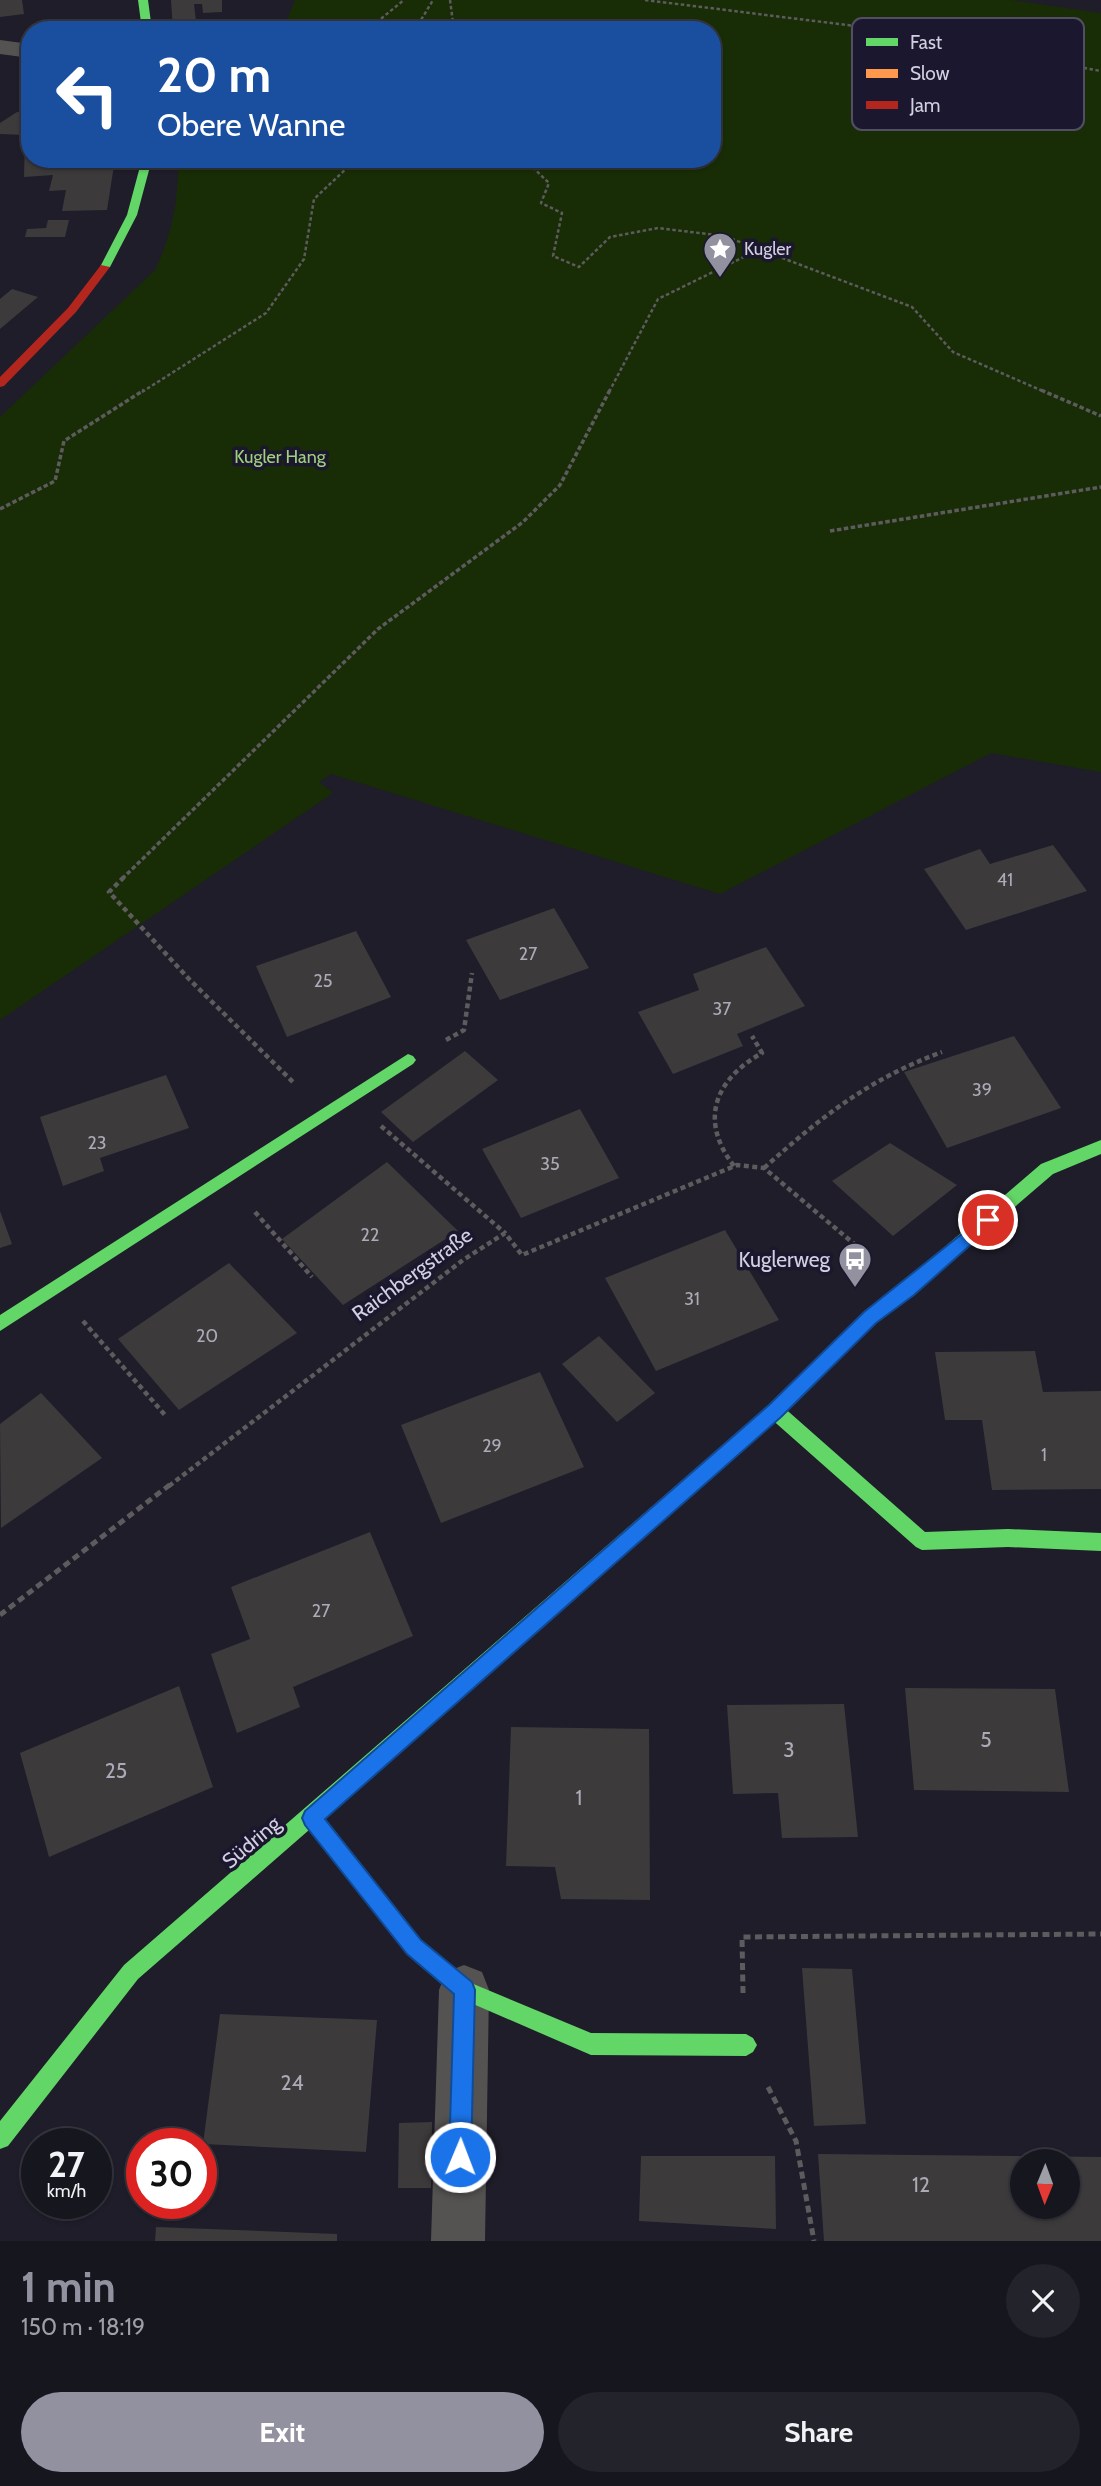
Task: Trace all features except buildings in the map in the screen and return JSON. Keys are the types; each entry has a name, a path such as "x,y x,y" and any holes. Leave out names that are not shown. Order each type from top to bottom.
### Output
{"street":[{"path":"144,0 146,21"},
{"path":"0,47 21,50"},
{"path":"0,384 44,341 111,261 132,225 145,168"},
{"path":"0,1324 408,1060"},
{"name":"Südring","path":"0,2138 131,1972 312,1818 775,1411 870,1317 908,1289 1047,1169 1101,1147"},
{"path":"775,1411 922,1541 1007,1538 1101,1542"},
{"path":"312,1818 414,1947 464,1990 592,2044 746,2045"},
{"path":"458,2241 464,1990"}],"path":[{"path":"378,21 404,0"},
{"path":"420,21 433,0"},
{"path":"450,0 453,21"},
{"path":"645,0 852,26"},
{"path":"0,509 55,481 64,441 266,313 304,259 314,199 347,168"},
{"path":"533,168 549,183 541,203 562,213 554,256 579,267 611,237 658,228 724,236 912,307 953,352 1101,416"},
{"path":"505,1233 350,1099 292,1082 189,979 109,892 378,629 523,522 560,485 658,299 760,249"},
{"path":"830,531 1101,487"},
{"path":"408,1060 464,1030 472,973"},
{"path":"734,1166 718,1142 714,1117 718,1095 728,1079 748,1059 762,1053 751,1036"},
{"path":"908,1289 764,1168 840,1100 898,1067 942,1052"},
{"name":"Raichbergstraße","path":"0,1615 309,1376 463,1260 505,1233 522,1255 734,1166 764,1168"},
{"path":"226,1178 312,1277"},
{"path":"55,1289 165,1415"},
{"path":"814,2241 796,2141 746,2045 741,1937 1101,1934"}],"green space":[{"name":"Kugler Hang","path":"295,0 1011,0 1101,13 1101,772 991,753 720,894 331,774 319,782 333,793 0,1020 0,417 155,270 173,216 178,168 721,168 721,21 287,21"}],"traffic: fast":[{"path":"143,0 146,21"},
{"path":"105,267 132,215 145,168"},
{"path":"0,1324 408,1060"},
{"path":"946,1256 1047,1169 1101,1147"},
{"path":"775,1411 922,1541 1008,1538 1101,1542"},
{"path":"0,2138 131,1972 692,1483"},
{"path":"312,1818 414,1947 464,1990 591,2044 746,2045"}],"traffic: slow":[{"path":"692,1483 775,1411 870,1317 946,1256"}],"traffic: jam":[{"path":"0,384 72,310 105,267"}],"place":[{"name":"Kugler","path":"720,279"},
{"name":"Kuglerweg","path":"855,1289"}],"route":[{"path":"460,2157 464,1990 414,1947 312,1818 775,1411 870,1317 908,1289 988,1220"}]}
